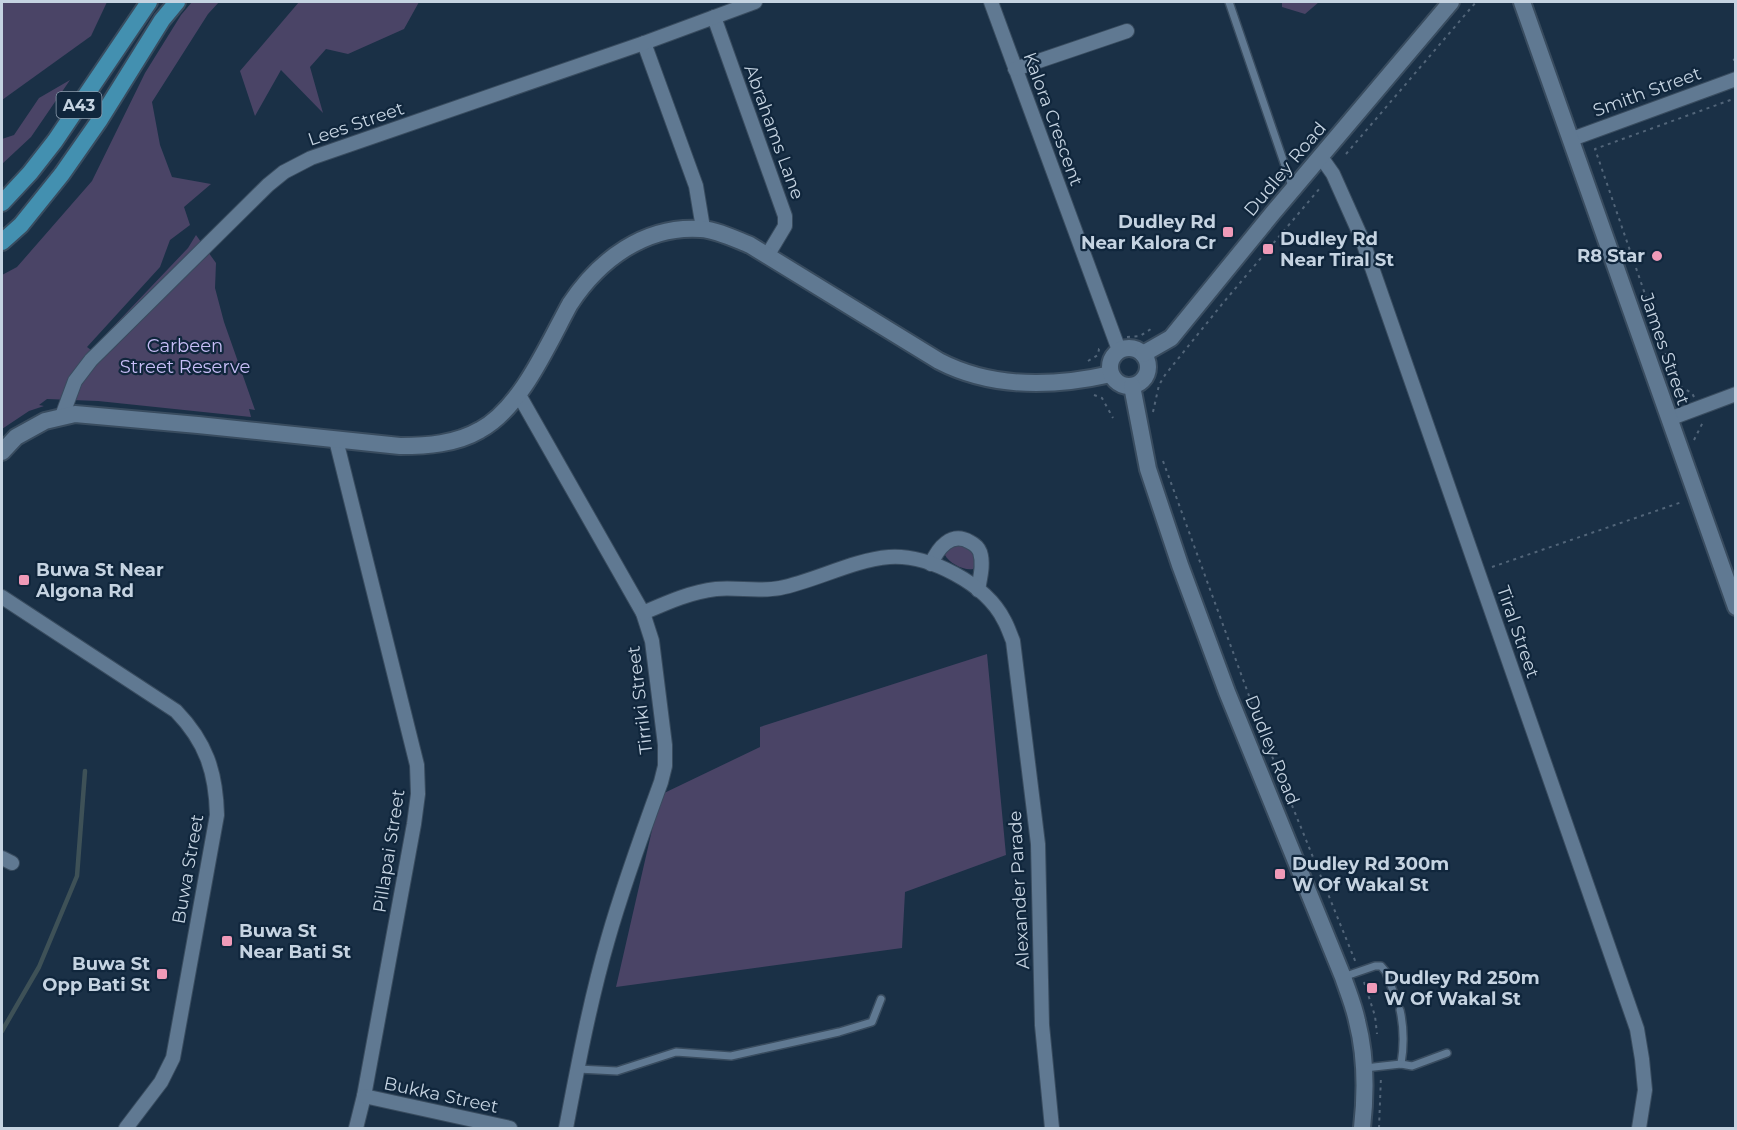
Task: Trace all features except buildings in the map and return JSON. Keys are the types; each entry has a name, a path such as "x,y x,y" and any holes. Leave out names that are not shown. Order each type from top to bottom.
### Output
{"highway":[{"name":"A43","path":"2,203 55,141 148,2"},
{"name":"A43","path":"2,242 21,225 62,174 99,121 162,20 177,2"}],"street":[{"name":"Lees Street","path":"62,417 75,381 91,360 268,185 284,172 311,158 644,44 755,2"},
{"name":"Kalora Crescent","path":"992,2 1116,345"},
{"name":"Dudley Road","path":"1143,354 1171,338 1451,2"},
{"name":"James Street","path":"1522,2 1736,607"},
{"name":"Abrahams Lane","path":"714,17 785,216 785,226 767,256"},
{"path":"1015,69 1127,31"},
{"path":"644,44 696,186 703,228"},
{"name":"Smith Street","path":"1572,139 1736,79"},
{"name":"Tiral Street","path":"1321,157 1333,174 1362,239 1637,1029 1645,1090 1640,1128"},
{"path":"2,452 16,437 45,421 75,414 417,446 449,441 480,430 495,420 519,395 570,304 598,269 620,251 640,241 681,229 703,228 750,245 939,361 968,374 1010,382 1041,384 1072,382 1111,374"},
{"path":"1116,345 1133,348 1143,354 1148,366 1143,381 1132,386 1120,384 1115,380 1110,367 1116,345"},
{"name":"Dudley Road","path":"1132,386 1148,469 1180,565 1227,692 1343,977 1372,1067 1365,1098 1362,1128"},
{"path":"1669,419 1736,394"},
{"name":"Tirriki Street","path":"519,395 643,614 652,641 665,745 665,766 661,782 623,886 607,941 566,1128"},
{"name":"Pillapai Street","path":"336,440 417,765 418,794 364,1096 356,1128"},
{"path":"931,564 937,550 942,545 955,538 968,540 979,549 981,556 978,590"},
{"name":"Alexander Parade","path":"643,614 679,598 714,589 776,588 889,557 908,558 955,574 978,590 1004,618 1013,641 1038,844 1042,1025 1052,1128"},
{"name":"Buwa Street","path":"2,597 176,711 203,745 212,770 217,815 173,1058 146,1103 126,1128"},
{"name":"Bukka Street","path":"364,1096 510,1128"}],"lane":[{"path":"1229,2 1293,189"},
{"path":"1343,977 1381,966 1386,972 1393,991"},
{"path":"578,1069 617,1071 676,1052 731,1056 828,1034 872,1022 881,999"},
{"path":"1400,1010 1403,1022 1401,1064"},
{"path":"1372,1067 1412,1065 1447,1053"}],"path":[{"path":"1346,154 1476,2"},
{"path":"1694,397 1692,393 1676,384 1595,149 1736,98"},
{"path":"1153,411 1159,385 1165,375 1320,188"},
{"path":"1088,361 1098,355 1099,349 1140,336 1154,327"},
{"path":"1094,395 1102,398 1113,418"},
{"path":"1697,450 1693,439 1704,423 1702,419"},
{"path":"1161,456 1263,734 1369,993 1377,1035"},
{"path":"1478,572 1696,498"},
{"path":"1372,1067 1381,1112 1379,1128"}],"green space":[{"path":"2,2 107,2 91,36 2,100"},
{"name":"Carbeen Street Reserve","path":"192,2 219,2 208,14 152,102 160,145 172,177 211,184 184,207 190,225 170,240 160,267 87,347 91,350 188,248 196,235 216,263 215,288 224,322 255,410 249,409 251,417 98,401 47,399 39,405 44,406 29,411 2,429 2,275 17,267 92,181 145,73 181,15"},
{"path":"299,2 419,2 404,29 348,54 326,49 310,67 323,113 281,70 255,116 240,71"},
{"path":"1282,2 1319,2 1305,14 1282,7"},
{"path":"70,80 31,137 2,164 2,139 14,135 39,98"},
{"path":"954,545 966,545 972,551 976,565 973,569 961,568 947,558 945,555 947,550"},
{"path":"987,654 1006,855 905,892 902,948 616,987 660,795 760,747 760,727"}],"waterway":[{"path":"2,1031 39,967 77,876 85,771"}],"place":[{"name":"Dudley Rd Near Kalora Cr","path":"1228,232"},
{"name":"Dudley Rd Near Tiral St","path":"1268,249"},
{"name":"R8 Star","path":"1657,256"},
{"name":"Buwa St Near Algona Rd","path":"24,580"},
{"name":"Dudley Rd 300m W Of Wakal St","path":"1280,874"},
{"name":"Buwa St Near Bati St","path":"227,941"},
{"name":"Buwa St Opp Bati St","path":"162,974"},
{"name":"Dudley Rd 250m W Of Wakal St","path":"1372,988"}]}
